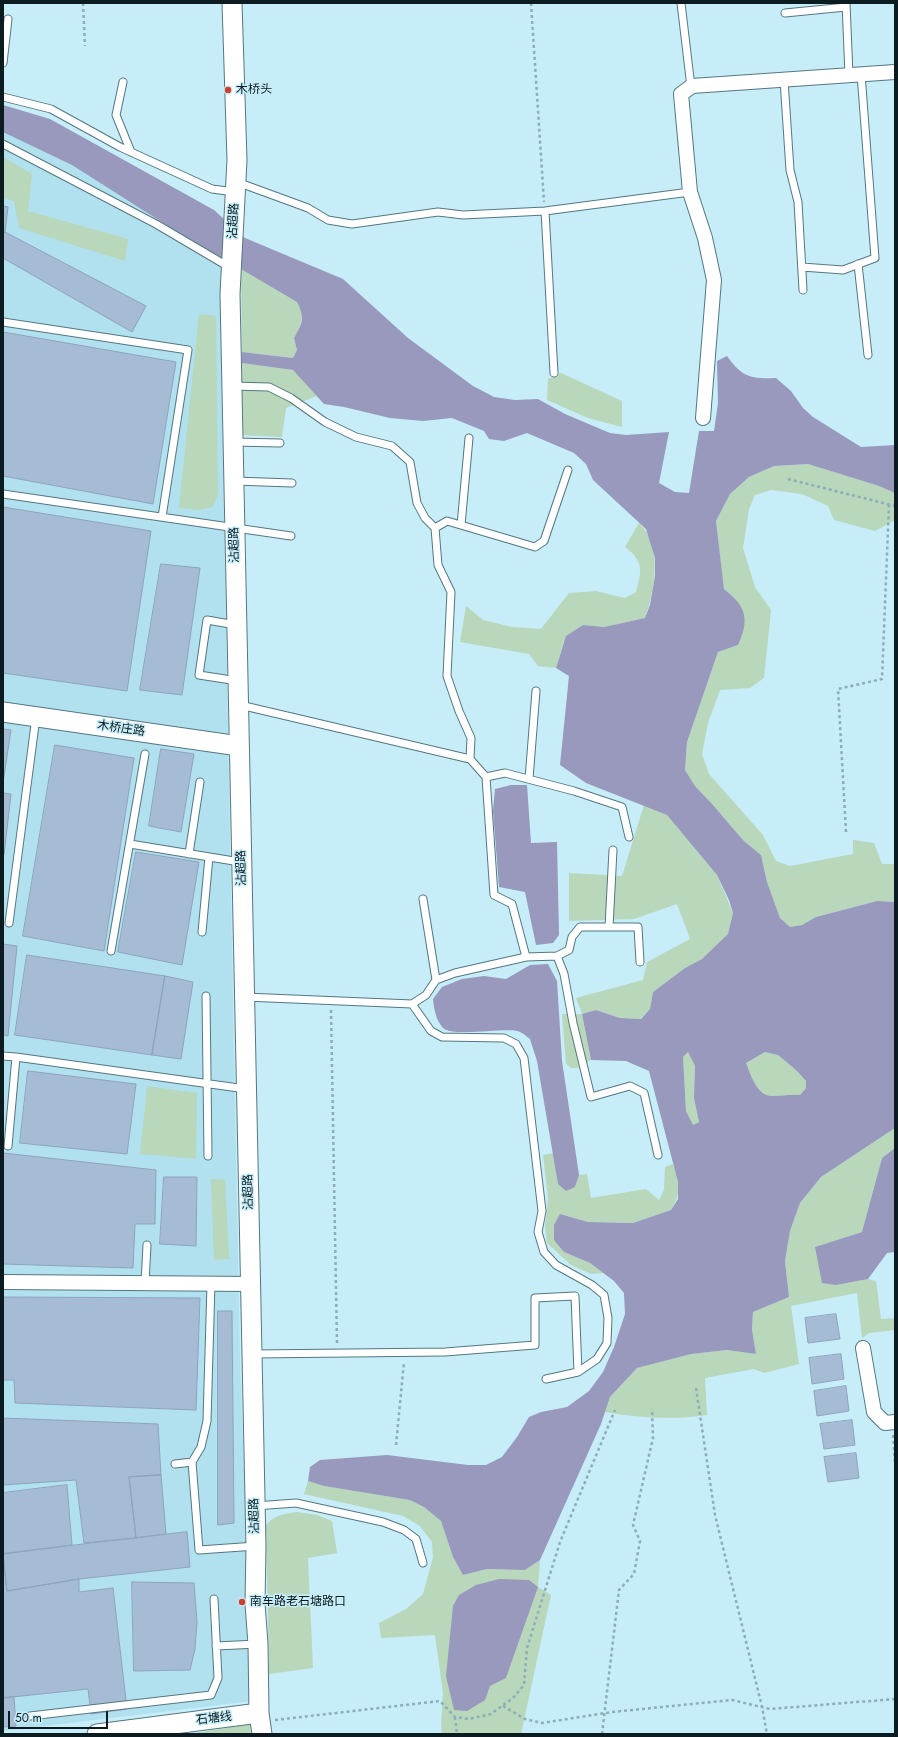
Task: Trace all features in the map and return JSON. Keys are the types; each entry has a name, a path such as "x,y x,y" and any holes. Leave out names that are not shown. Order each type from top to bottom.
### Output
{"street":[{"name":"沾超路","path":"232,3 237,160 235,224 230,294 256,1546 255,1604 261,1723"},
{"path":"703,418 714,280 705,238 690,192 681,94 691,87 895,72"},
{"name":"木桥庄路","path":"3,712 239,746"},
{"path":"4,1282 250,1284"},
{"path":"863,1348 874,1412 885,1423 894,1422"},
{"name":"石塘线","path":"97,1734 129,1730 261,1723"},
{"path":"129,1730 169,1734"}],"lane":[{"path":"681,3 691,87"},
{"path":"785,13 846,5 875,258 843,270 802,267"},
{"path":"3,63 8,19"},
{"path":"784,80 790,170 798,202 803,290"},
{"path":"123,82 116,115 131,152"},
{"path":"3,97 51,108 131,152 212,189 236,187 308,208 328,220 352,224 438,212 463,215 544,211 690,192"},
{"path":"3,144 156,224 231,266"},
{"path":"544,211 554,373"},
{"path":"858,264 868,355"},
{"path":"3,322 188,350 162,517"},
{"path":"232,386 269,387 291,398 325,422 349,434 392,446 410,462 417,503 425,518 435,528 438,565 452,592 447,676 459,711 471,738 470,759"},
{"path":"461,525 469,438"},
{"path":"233,442 280,443"},
{"path":"435,528 447,521 535,547 544,541 568,470"},
{"path":"234,481 292,483"},
{"path":"3,494 291,536"},
{"path":"237,625 207,620 199,675 238,681"},
{"path":"529,779 536,691"},
{"path":"238,705 470,759 486,777 494,895 512,904 526,957"},
{"path":"9,923 36,717"},
{"path":"111,951 145,754"},
{"path":"486,777 505,773 574,791 622,807 629,837"},
{"path":"189,854 200,782"},
{"path":"130,844 242,862"},
{"path":"609,927 613,850"},
{"path":"202,932 209,857"},
{"path":"423,899 436,980"},
{"path":"244,998 412,1004 426,996 436,980 455,972 526,957 557,956 569,950 572,937 580,927 638,927 640,962"},
{"path":"557,956 564,974 573,1023 591,1097 630,1086 644,1093 658,1155"},
{"path":"206,996 208,1156"},
{"path":"412,1004 431,1031 442,1037 504,1038 516,1044 524,1058 542,1211 538,1232 544,1252 556,1265 592,1284 604,1294 608,1318 607,1343 597,1358 578,1372 546,1379"},
{"path":"3,1056 246,1089"},
{"path":"8,1146 16,1057"},
{"path":"145,1283 146,1245"},
{"path":"211,1284 207,1420 201,1447 192,1462 200,1550 256,1546"},
{"path":"252,1354 445,1352 536,1345 535,1298 575,1296 578,1372"},
{"path":"175,1464 192,1462"},
{"path":"255,1506 296,1503 383,1522 404,1530 416,1539 423,1563"},
{"path":"30,1716 211,1695 218,1678 214,1599"},
{"path":"216,1646 258,1644"}],"path":[{"path":"83,3 85,46"},
{"path":"531,3 544,211"},
{"path":"788,479 895,506"},
{"path":"846,832 838,689 882,679 889,505"},
{"path":"330,1001 337,1353"},
{"path":"396,1445 404,1353"},
{"path":"696,1388 715,1515 762,1707 767,1734"},
{"path":"602,1734 618,1590 634,1574 640,1541 633,1525 653,1438 652,1409"},
{"path":"455,1717 469,1719 491,1714 513,1698 524,1686 527,1648 560,1542 615,1410"},
{"path":"894,1422 895,1463"},
{"path":"503,1706 525,1719 542,1723 604,1714 732,1700 770,1709 895,1699"},
{"path":"261,1723 440,1701 455,1717 457,1734"}],"shaded area":[{"path":"3,105 50,119 214,210 245,238 343,279 408,338 473,386 494,397 515,400 538,399 565,414 610,433 626,435 669,432 659,483 675,492 689,493 699,431 714,431 718,403 717,361 727,356 737,368 747,375 759,378 776,378 791,391 803,408 813,417 861,447 895,445 895,493 879,486 808,464 774,466 749,477 730,494 716,521 724,589 737,601 741,607 745,620 744,628 738,645 718,652 687,742 685,770 695,786 744,841 761,855 767,882 780,918 790,927 802,925 816,917 877,901 895,902 895,1128 821,1177 800,1203 790,1231 785,1261 789,1297 753,1312 752,1329 756,1354 727,1350 691,1354 637,1368 610,1397 601,1424 540,1560 525,1570 487,1569 463,1575 453,1557 441,1521 424,1507 410,1500 324,1486 308,1481 310,1467 320,1460 387,1455 468,1465 486,1465 502,1457 517,1437 529,1417 541,1412 567,1407 589,1391 603,1372 614,1347 625,1314 624,1293 614,1281 590,1263 564,1252 554,1240 554,1225 560,1214 588,1222 633,1223 671,1210 678,1199 678,1182 649,1071 626,1061 591,1060 582,1014 596,1010 620,1018 641,1019 650,1009 653,992 685,968 702,959 728,934 733,913 729,900 717,875 667,815 586,783 560,765 569,676 556,668 566,636 583,625 604,627 645,618 650,605 655,576 655,558 646,529 593,480 586,464 574,453 527,433 504,441 489,439 484,431 452,418 423,421 390,418 344,407 324,404 293,370 242,363 242,352 293,358 297,350 294,338 302,320 297,302 168,226 72,165 3,132","holes":["688,1052 695,1066 694,1098 699,1122 693,1125 686,1111 683,1057","765,1052 778,1055 796,1070 806,1081 806,1088 800,1095 772,1096 762,1093 758,1089 752,1079 746,1063"]},
{"path":"3,123 224,250 220,305 231,895 240,1359 252,1701 3,1731"},
{"path":"511,785 527,785 531,843 557,842 559,935 553,943 536,945 525,892 499,887 493,810 495,789"},
{"path":"548,964 557,981 562,1061 579,1175 575,1187 566,1191 558,1184 537,1061 530,1039 522,1033 510,1030 467,1032 448,1031 443,1028 437,1018 433,999 442,987 462,979 484,976 506,979 530,965"},
{"path":"895,1148 895,1252 887,1253 868,1279 836,1285 822,1283 815,1247 862,1232 882,1158"},
{"path":"499,1579 529,1580 538,1587 506,1678 490,1686 485,1700 467,1711 454,1710 446,1676 453,1606 459,1595 476,1585"}],"green space":[{"path":"3,157 32,174 28,211 128,239 125,261 19,228 14,201 3,198"},
{"path":"241,268 297,302 303,314 294,338 297,350 293,358 242,352"},
{"path":"199,314 216,316 218,496 212,507 199,510 179,508"},
{"path":"242,363 293,370 317,396 286,408 282,437 241,435"},
{"path":"561,373 622,401 622,427 588,418 547,400 548,379"},
{"path":"808,464 879,486 895,493 895,520 875,531 834,520 828,506 802,494 771,490 755,495 749,509 743,548 755,587 771,610 764,678 750,688 720,690 708,723 702,754 709,774 763,835 776,861 790,866 853,854 853,840 874,843 882,864 895,864 895,902 877,901 816,917 802,925 790,927 780,918 767,882 761,855 744,841 695,786 685,770 687,742 718,652 738,645 735,598 724,589 716,521 730,494 749,477 774,466"},
{"path":"639,523 647,532 651,543 655,568 652,594 645,618 604,627 583,625 564,641 556,668 538,666 529,654 460,642 466,606 483,620 512,627 541,629 569,593 596,591 625,598 636,592 640,567 636,557 625,547"},
{"path":"644,805 667,815 717,875 733,913 728,934 720,944 702,959 685,968 653,992 650,1009 640,1019 620,1018 596,1010 582,1014 576,998 643,980 647,962 690,939 677,904 634,919 569,921 569,873 622,876"},
{"path":"562,1014 582,1014 591,1060 577,1068 571,1068 566,1064"},
{"path":"688,1052 695,1066 694,1098 699,1122 693,1125 686,1111 683,1057"},
{"path":"765,1052 778,1055 796,1070 806,1081 806,1088 800,1095 772,1096 762,1093 758,1089 752,1079 746,1063"},
{"path":"147,1086 197,1093 196,1159 140,1154"},
{"path":"895,1128 895,1148 882,1158 862,1232 815,1247 836,1285 868,1279 876,1281 881,1319 895,1318 895,1330 869,1333 862,1338 857,1293 791,1306 799,1364 764,1373 754,1369 705,1378 707,1415 694,1417 656,1418 605,1412 610,1397 637,1368 690,1354 727,1350 756,1354 752,1329 753,1312 789,1297 785,1261 790,1231 800,1203 821,1177"},
{"path":"554,1153 558,1184 575,1187 579,1175 587,1174 591,1198 646,1189 659,1200 664,1190 665,1167 673,1164 678,1183 677,1198 671,1210 633,1223 588,1222 560,1214 564,1252 590,1263 603,1273 591,1274 571,1265 547,1243 545,1227 548,1198 543,1155"},
{"path":"211,1179 225,1180 229,1259 214,1260"},
{"path":"308,1481 324,1486 411,1500 424,1507 441,1521 453,1557 463,1575 487,1569 525,1570 540,1560 538,1587 551,1595 521,1734 442,1734 441,1724 443,1693 435,1635 381,1638 379,1623 406,1609 423,1594 433,1557 432,1542 420,1526 403,1516 304,1494","holes":["527,1618 506,1677 490,1686"]},
{"path":"297,1512 317,1515 332,1521 337,1553 308,1558 313,1668 269,1674 266,1525 276,1517"},
{"path":"250,1724 251,1734 190,1734"}],"building":[{"path":"3,206 8,207 5,232 3,232"},
{"path":"5,232 146,306 132,332 3,258 3,236"},
{"path":"3,332 176,362 153,504 3,476"},
{"path":"3,507 151,531 127,691 3,673"},
{"path":"161,564 200,568 182,695 140,690"},
{"path":"3,729 11,730 3,783"},
{"path":"55,745 134,758 104,951 23,936"},
{"path":"161,749 194,754 181,832 149,826"},
{"path":"3,793 11,794 4,855 3,855"},
{"path":"136,852 199,862 182,965 118,952"},
{"path":"3,944 17,946 8,1036 3,1035"},
{"path":"27,955 165,976 152,1055 15,1035"},
{"path":"165,976 193,982 181,1059 152,1055"},
{"path":"28,1071 136,1084 127,1154 20,1143"},
{"path":"3,1153 156,1170 155,1224 135,1224 133,1268 3,1264"},
{"path":"164,1177 197,1177 196,1246 160,1244"},
{"path":"3,1297 200,1298 196,1410 15,1403 14,1380 3,1380"},
{"path":"218,1311 232,1311 234,1523 218,1525"},
{"path":"836,1314 840,1339 808,1343 805,1318"},
{"path":"841,1354 844,1379 812,1384 809,1358"},
{"path":"846,1386 849,1411 817,1416 814,1391"},
{"path":"3,1418 158,1424 161,1475 129,1477 136,1538 84,1543 76,1480 3,1485"},
{"path":"852,1420 855,1445 824,1449 820,1424"},
{"path":"856,1453 859,1478 828,1482 824,1457"},
{"path":"161,1475 166,1534 136,1538 129,1477"},
{"path":"67,1485 72,1545 3,1554 3,1493"},
{"path":"187,1532 190,1567 79,1579 7,1591 3,1554"},
{"path":"3,1555 7,1591 79,1579 79,1592 113,1588 127,1709 91,1714 88,1689 3,1698"},
{"path":"132,1582 194,1583 197,1622 195,1649 190,1670 134,1671"},
{"path":"14,1697 16,1726 3,1727 3,1698"}],"place":[{"name":"木桥头","path":"228,90"},
{"name":"南车路老石塘路口","path":"242,1602"}]}
